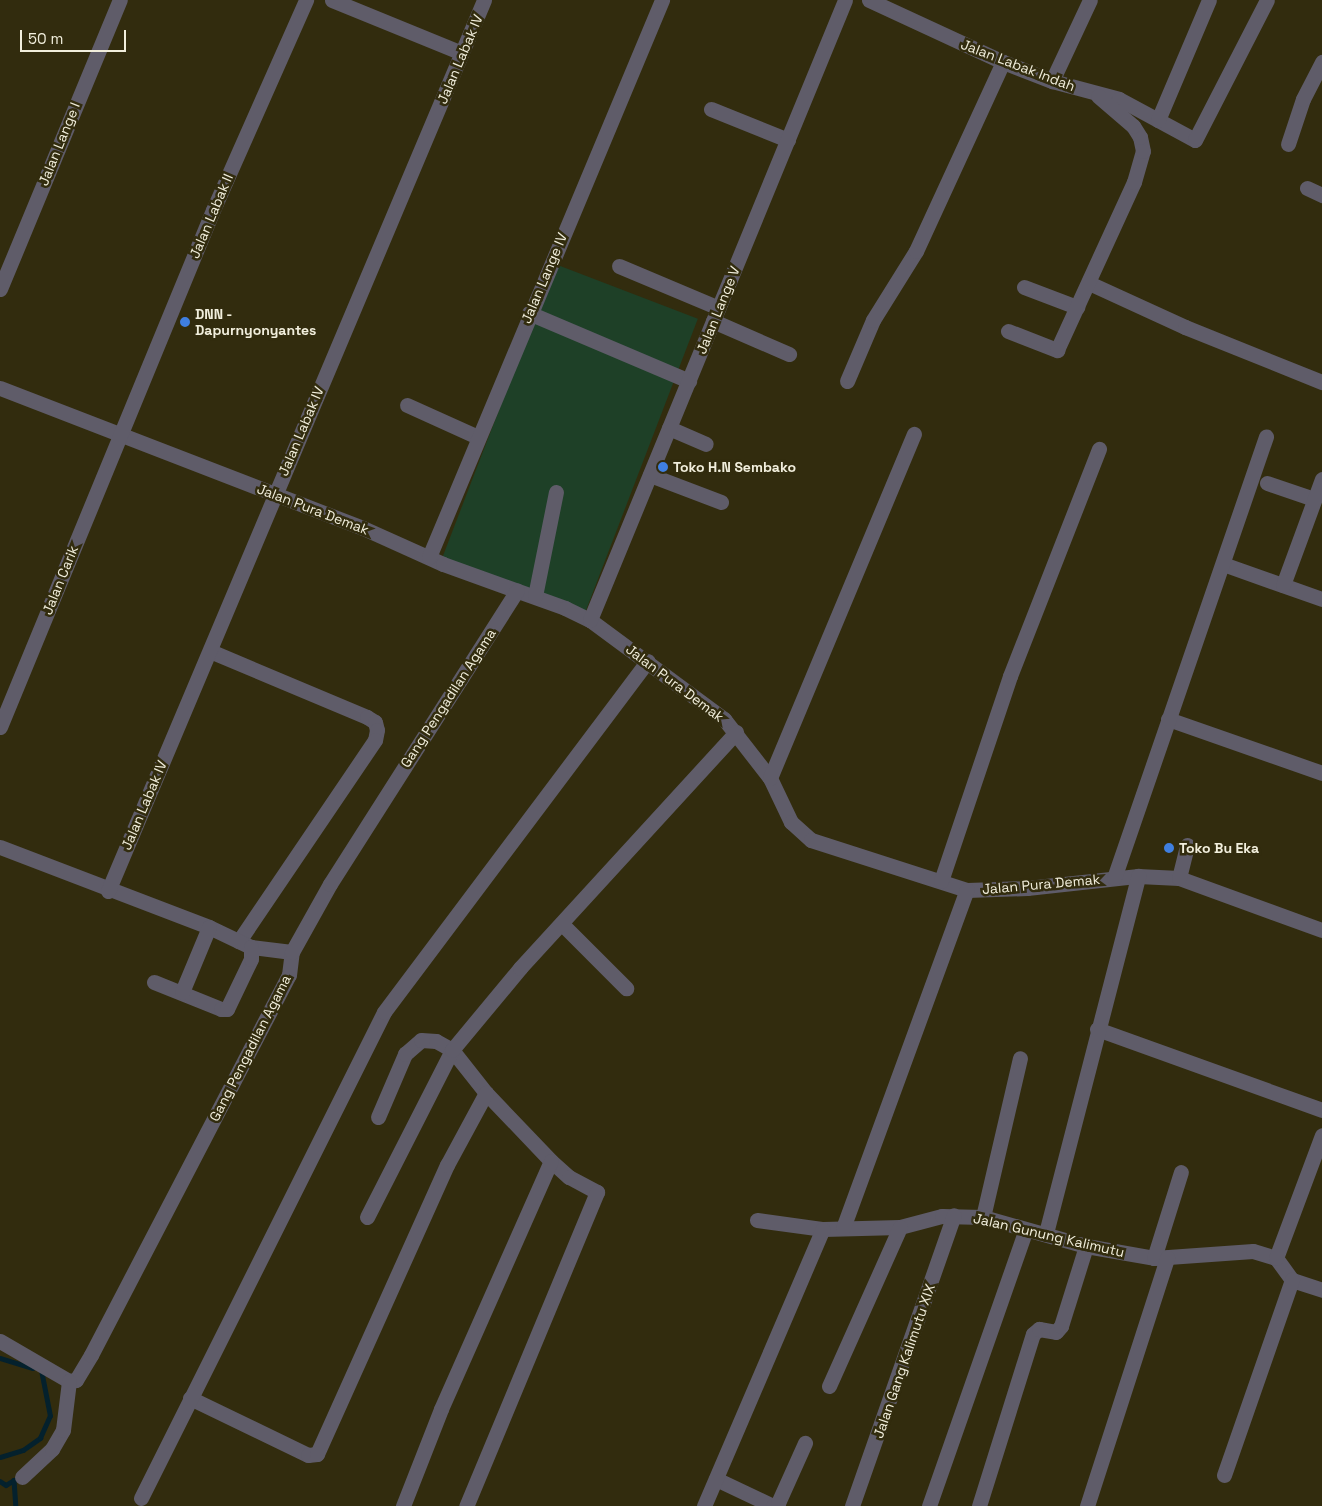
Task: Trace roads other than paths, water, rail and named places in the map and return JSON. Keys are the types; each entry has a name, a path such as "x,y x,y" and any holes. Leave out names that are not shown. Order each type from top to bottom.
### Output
{"street":[{"name":"Jalan Lange I","path":"0,289 120,0"},
{"name":"Jalan Labak II","path":"122,435 212,210 306,0"},
{"path":"332,0 462,53"},
{"name":"Jalan Labak IV","path":"108,891 484,0"},
{"name":"Jalan Lange IV","path":"428,558 529,313 662,0"},
{"name":"Jalan Lange V","path":"590,620 845,0"},
{"name":"Jalan Labak Indah","path":"869,0 1003,62 1052,81 1119,98 1195,140 1267,0"},
{"path":"1052,81 1090,0"},
{"path":"1158,120 1209,0"},
{"path":"847,381 873,320 916,251 1003,62"},
{"path":"1288,144 1320,71"},
{"path":"1008,331 1057,350 1134,182 1143,152 1133,126 1095,93"},
{"path":"711,109 788,140"},
{"path":"1307,188 1322,195"},
{"path":"619,266 716,314 789,354"},
{"path":"1089,283 1185,327 1322,382"},
{"path":"1024,286 1077,307"},
{"path":"529,313 689,381"},
{"name":"Jalan Pura Demak","path":"0,388 275,494 428,558 535,596 590,620 724,718 770,778 791,822 811,840 967,890 1027,888 1138,876 1179,878 1322,930"},
{"path":"407,406 478,437"},
{"path":"669,428 706,444"},
{"path":"770,778 914,434"},
{"name":"Jalan Carik","path":"0,727 122,435"},
{"path":"1114,878 1266,436"},
{"path":"940,881 1010,676 1099,449"},
{"path":"650,475 721,502"},
{"path":"1283,585 1322,479"},
{"path":"1267,483 1314,500"},
{"path":"535,596 556,492"},
{"path":"1223,564 1322,599"},
{"name":"Gang Pengadilan Agama","path":"69,1381 76,1380 91,1355 230,1089 289,975 292,952 341,866 517,591"},
{"path":"210,651 367,717 375,722 377,730 375,740 245,944"},
{"path":"141,1498 190,1398 302,1181 384,1012 648,661"},
{"path":"1168,719 1322,773"},
{"path":"368,1217 452,1050 520,968 736,732"},
{"path":"1179,878 1187,845"},
{"path":"0,847 108,891 209,927 245,944 292,952"},
{"path":"1046,1233 1097,1029 1138,876"},
{"path":"843,1228 967,890"},
{"path":"562,924 626,988"},
{"path":"182,992 209,927"},
{"path":"154,982 221,1009 227,1008 251,959 245,944"},
{"path":"1097,1029 1322,1110"},
{"path":"378,1117 405,1054 412,1046 428,1039 452,1050 486,1093 551,1162 569,1177 597,1192 466,1506"},
{"path":"983,1217 1020,1058"},
{"path":"190,1398 308,1455 319,1452 447,1165 486,1093"},
{"path":"1322,1135 1276,1258 1292,1280 1322,1290"},
{"path":"403,1506 441,1409 551,1162"},
{"path":"1087,1506 1161,1258 1181,1172"},
{"name":"Jalan Gunung Kalimutu","path":"757,1220 824,1230 900,1227 954,1215 983,1217 1046,1233 1086,1246 1161,1258 1253,1251 1276,1258"},
{"name":"Jalan Gang Kalimutu XIX","path":"852,1506 954,1215"},
{"path":"829,1386 900,1227"},
{"path":"929,1506 1026,1229"},
{"path":"704,1506 824,1230"},
{"path":"979,1506 1033,1334 1039,1329 1056,1332 1061,1326 1086,1246"},
{"path":"1224,1475 1292,1280"},
{"path":"0,1341 69,1381 63,1430 52,1449 22,1477"},
{"path":"716,1479 773,1506 778,1503 805,1444"}],"waterway":[{"path":"0,1358 33,1368"},
{"path":"0,1457 23,1450 40,1438 50,1416 41,1370"},
{"path":"0,1481 6,1485 14,1480 16,1506"}],"place":[{"name":"DNN - Dapurnyonyantes","path":"185,322"},
{"name":"Toko H.N Sembako","path":"663,467"},
{"name":"Toko Bu Eka","path":"1169,848"}]}
